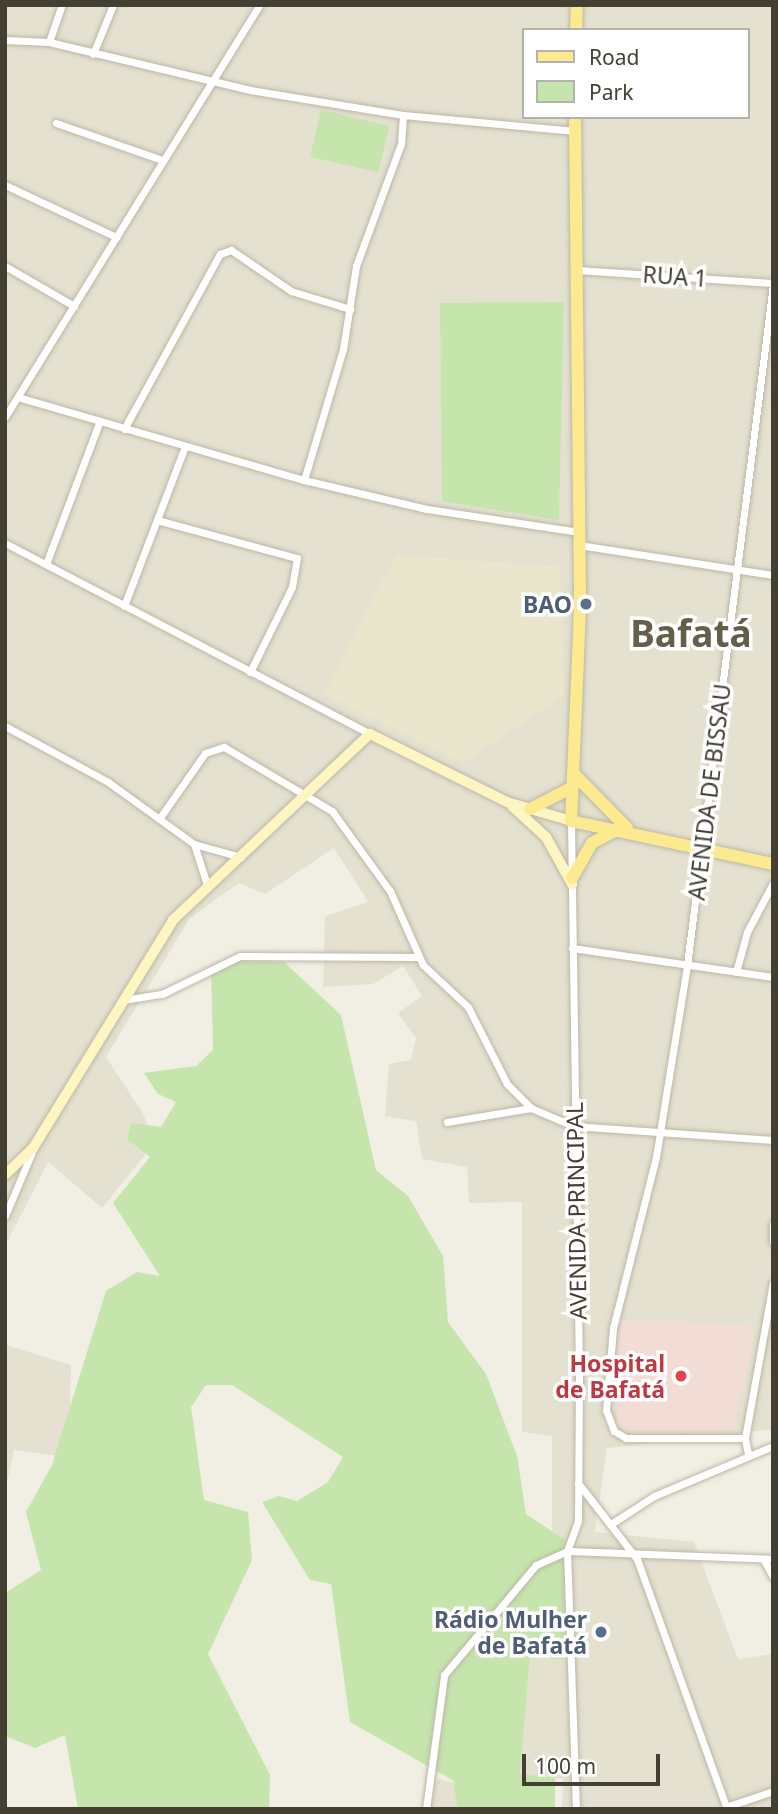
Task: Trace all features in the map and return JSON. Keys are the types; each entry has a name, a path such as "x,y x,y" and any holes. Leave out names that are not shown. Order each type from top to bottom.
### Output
{"main road":[{"path":"576,28 577,5"},
{"path":"575,119 579,538 571,821 625,829 773,864"},
{"path":"573,773 625,829"},
{"path":"530,809 573,787"},
{"path":"572,881 592,844 625,829"}],"street":[{"path":"49,42 62,5"},
{"path":"93,54 113,5"},
{"path":"5,417 259,5"},
{"path":"5,40 49,42 93,54 403,116 575,131"},
{"path":"304,480 350,309 356,266 401,144 403,116"},
{"path":"56,123 162,160"},
{"path":"5,185 116,237"},
{"path":"124,429 220,254 231,250 291,291 350,309"},
{"path":"5,266 74,306"},
{"name":"RUA 1","path":"577,270 773,284"},
{"name":"AVENIDA DE BISSAU","path":"745,1438 643,1443 626,1438 608,1422 613,1328 660,1132 687,965 773,284"},
{"path":"762,370 773,371"},
{"path":"18,397 99,423 304,480 427,509 773,575"},
{"path":"46,564 99,423"},
{"path":"124,606 185,446"},
{"path":"157,520 297,558 292,587 250,672"},
{"path":"5,543 370,734 507,802 571,821"},
{"path":"5,726 108,782 194,844 242,857"},
{"path":"5,1216 33,1148 173,920 370,734"},
{"path":"159,819 213,746 308,795 332,811 376,869 418,957 480,1023 507,1084 531,1108 573,1126 773,1140"},
{"path":"507,802 545,837 572,881"},
{"name":"AVENIDA PRINCIPAL","path":"571,821 578,1521 567,1551 576,1809"},
{"path":"194,844 208,888"},
{"path":"736,972 747,932 773,883"},
{"path":"572,948 773,977"},
{"path":"122,1000 162,994 240,956 418,957"},
{"path":"447,1122 531,1108"},
{"path":"5,1175 33,1148"},
{"path":"773,1224 773,1242"},
{"path":"748,1454 745,1438 773,1282"},
{"path":"614,1522 636,1505 748,1454 773,1446"},
{"path":"578,1483 614,1522 638,1559 727,1808 773,1791"},
{"path":"426,1809 444,1675 523,1577 567,1551 638,1559 769,1560 773,1577"}],"shaded area":[{"path":"5,5 773,5 773,1429 607,1448 595,1532 694,1542 738,1659 773,1654 773,1809 562,1809 563,1778 516,1780 526,1638 552,1636 552,1436 522,1432 522,1202 469,1203 467,1167 422,1159 416,1121 385,1116 389,1064 411,1060 416,1038 398,1013 422,996 403,966 373,984 323,987 325,916 368,902 334,848 265,894 239,883 190,918 106,1057 144,1115 152,1146 102,1208 48,1162 5,1246"},
{"path":"396,555 560,567 564,695 462,763 324,694"},
{"name":"Hospital de Bafatá","path":"618,1320 750,1325 751,1353 733,1430 639,1434 617,1426"},
{"path":"6,1345 71,1365 69,1457 14,1450 5,1492"},
{"path":"425,1777 475,1786 476,1809 424,1809"}],"green space":[{"path":"321,110 389,126 378,173 310,157"},
{"path":"564,302 559,520 442,501 440,303"},
{"path":"238,961 284,962 341,1015 376,1170 408,1196 443,1256 448,1322 486,1374 517,1456 526,1514 565,1540 564,1660 530,1655 520,1774 555,1778 555,1809 457,1809 454,1781 350,1722 331,1584 310,1580 262,1502 279,1496 297,1501 328,1482 343,1457 232,1385 206,1385 191,1407 204,1500 248,1512 252,1560 208,1654 270,1775 269,1809 78,1809 65,1735 35,1748 5,1736 5,1593 41,1570 26,1512 52,1465 106,1291 137,1272 160,1276 113,1203 150,1157 127,1139 131,1123 161,1127 176,1102 158,1094 144,1073 196,1066 213,1050 211,965"}],"place":[{"name":"BAO","path":"586,604"},
{"name":"Hospital de Bafatá","path":"681,1376"},
{"name":"Rádio Mulher de Bafatá","path":"601,1632"}],"district":[{"name":"Bafatá","path":"691,633"}]}
